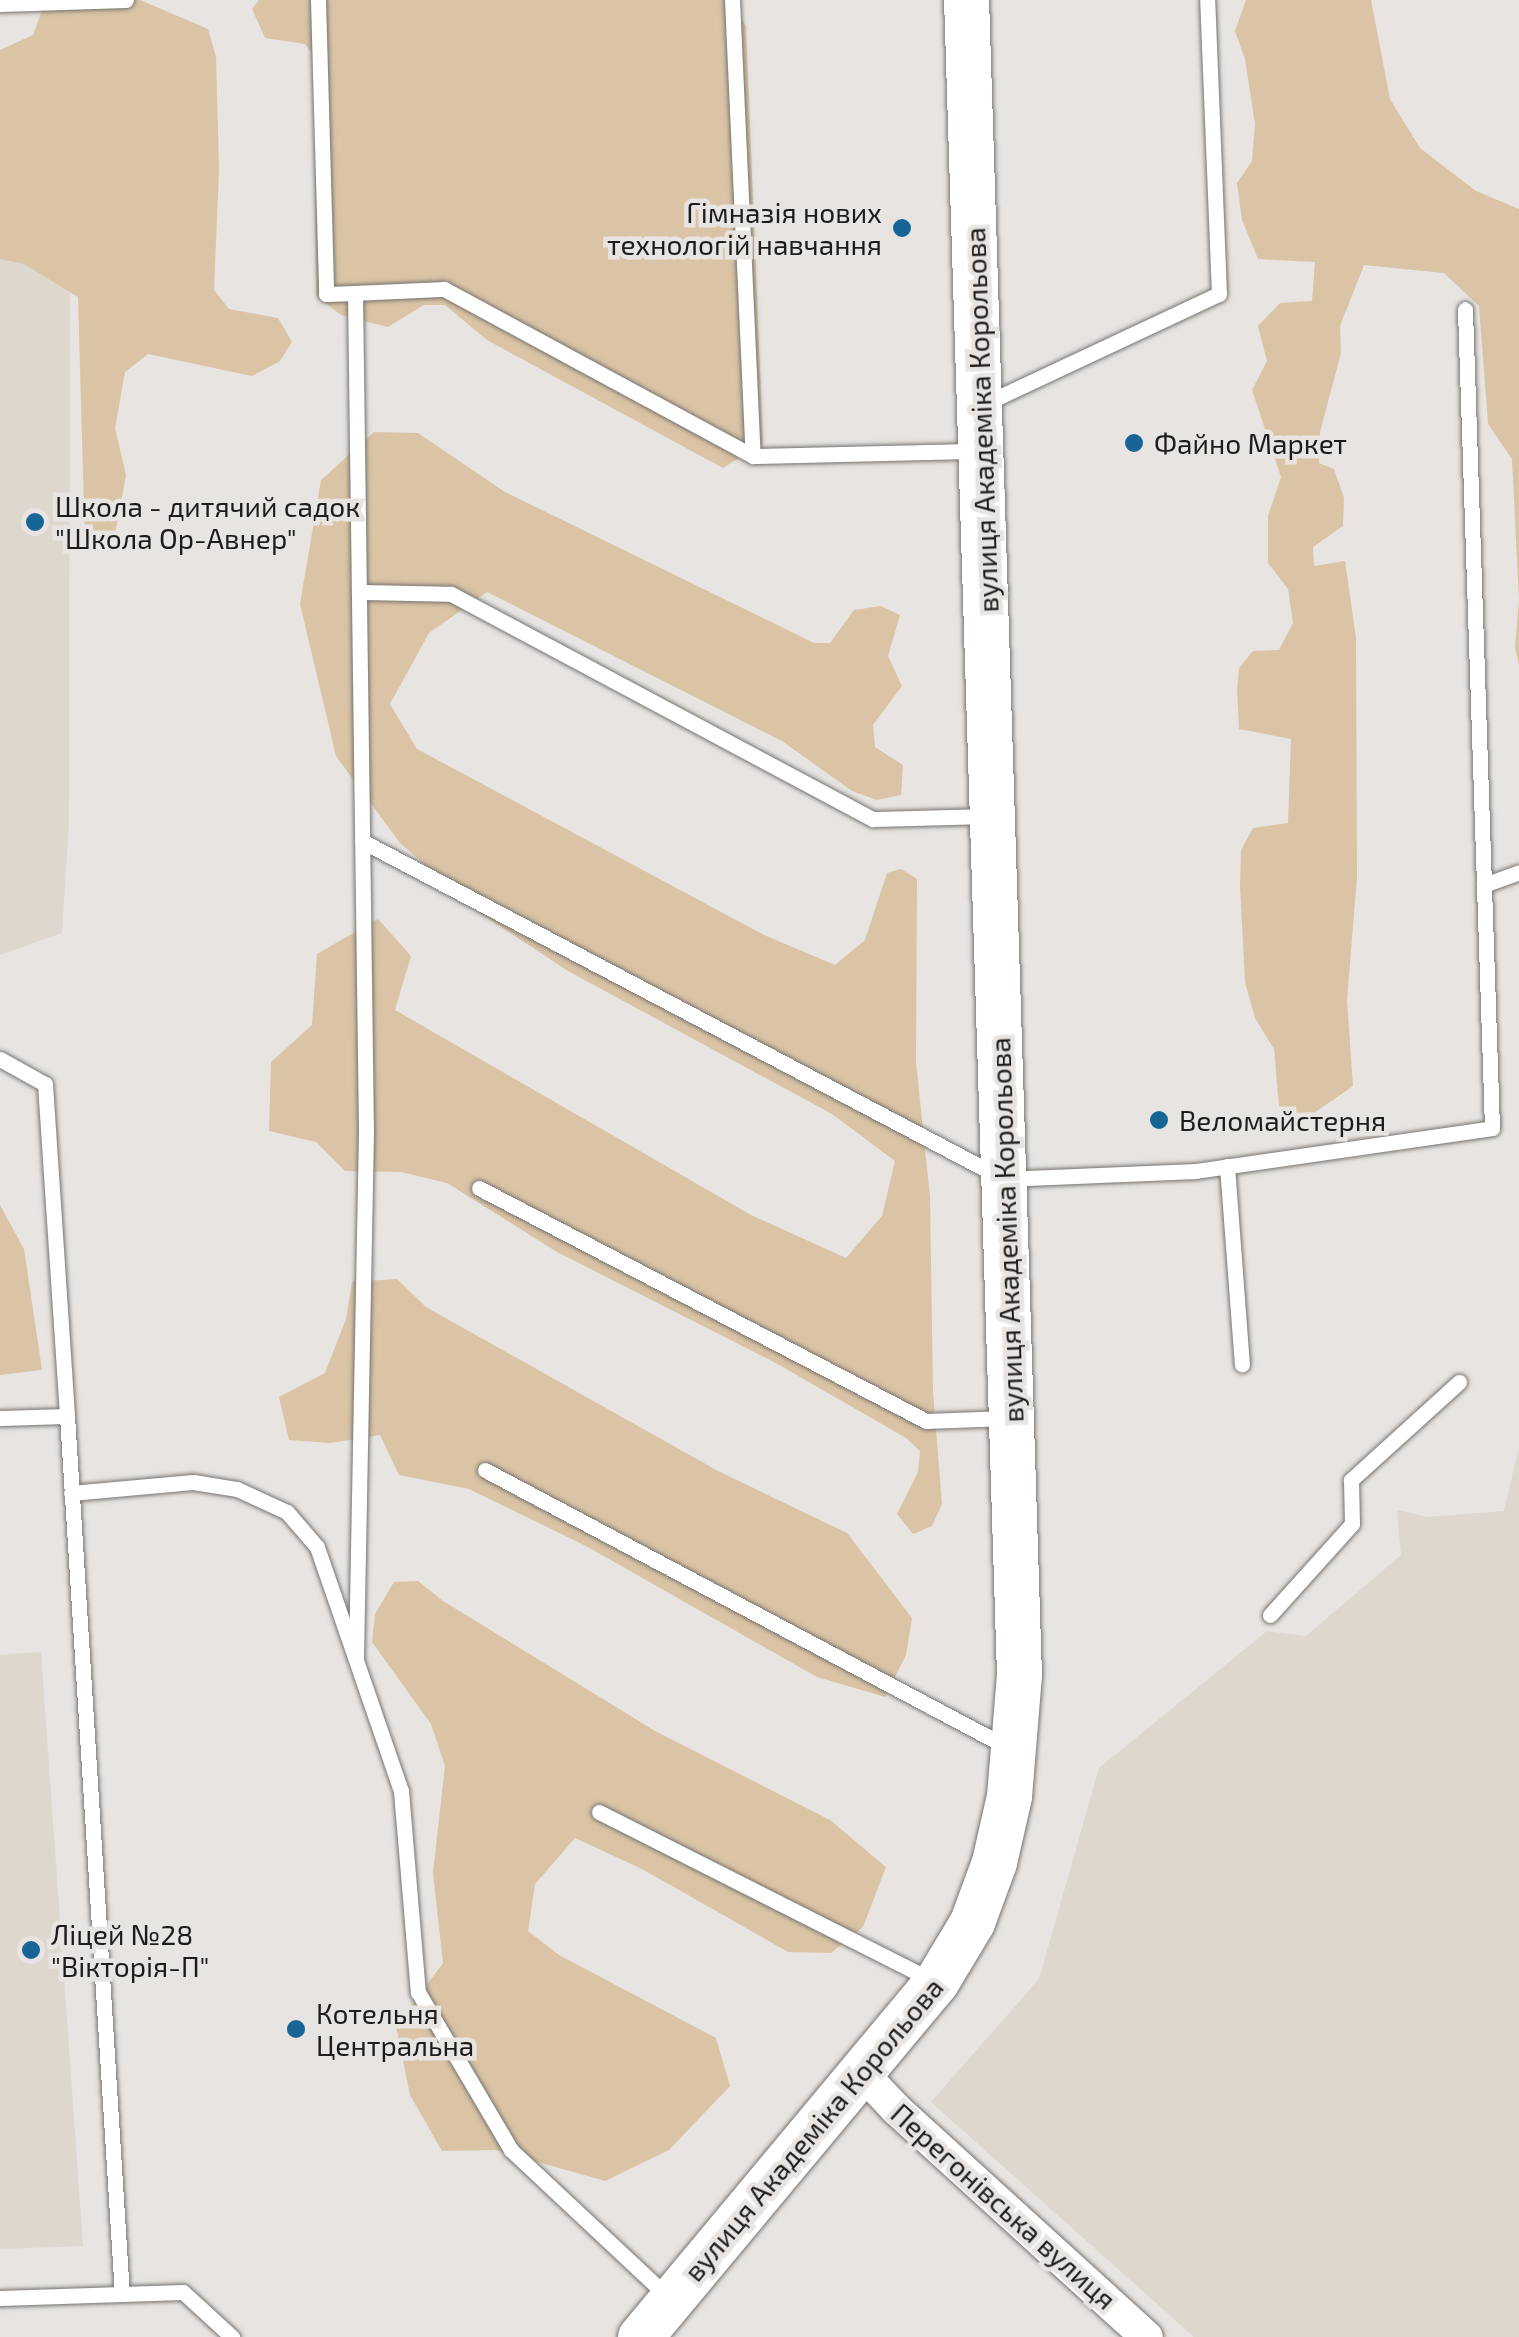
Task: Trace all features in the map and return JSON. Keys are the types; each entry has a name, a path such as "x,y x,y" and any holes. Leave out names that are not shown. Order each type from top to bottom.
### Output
{"street":[{"name":"вулиця Академіка Корольова","path":"640,2337 936,1982 972,1922 994,1862 1015,1751 1019,1675 984,451 966,0"},
{"name":"Перегонівська вулиця","path":"863,2074 896,2109 1147,2337"}],"lane":[{"path":"0,4 126,0"},
{"path":"318,0 326,294 444,290 753,456 984,451"},
{"path":"732,0 753,456"},
{"path":"982,405 1219,294 1207,0"},
{"path":"355,293 366,1130 356,1659"},
{"path":"362,841 1004,1179 1227,1166 1492,1128 1465,310"},
{"path":"358,592 451,594 874,819 994,816"},
{"path":"1484,885 1519,872"},
{"path":"0,1059 45,1084 122,2294"},
{"path":"1227,1166 1242,1364"},
{"path":"480,1188 926,1421 1011,1418"},
{"path":"1270,1615 1352,1524 1351,1480 1459,1382"},
{"path":"0,1418 66,1416"},
{"path":"485,1470 1015,1751"},
{"path":"71,1493 193,1482 237,1489 286,1512 317,1547 401,1791 418,1992 512,2150 671,2300"},
{"path":"599,1812 936,1982"},
{"path":"0,2298 183,2292 232,2337"}],"shaded area":[{"path":"46,0 140,0 208,29 216,57 219,169 214,290 229,309 278,318 292,342 280,361 252,376 148,354 125,372 115,428 126,475 116,529 109,548 91,550 85,542 78,297 24,264 0,259 0,50 33,35"},
{"path":"259,0 728,0 746,26 763,443 723,468 487,340 445,305 424,305 388,327 341,315 316,296 314,56 305,44 265,38 252,9"},
{"path":"1246,0 1371,0 1390,99 1420,148 1476,191 1519,209 1519,600 1512,459 1488,424 1479,306 1444,273 1364,265 1340,326 1341,353 1320,432 1319,463 1334,469 1344,498 1343,526 1313,547 1314,566 1345,561 1356,638 1357,877 1347,1000 1353,1086 1298,1124 1279,1106 1274,1049 1255,1018 1245,982 1240,886 1241,850 1253,828 1288,823 1291,739 1239,729 1237,689 1239,668 1253,651 1279,650 1293,623 1288,589 1268,563 1268,516 1281,477 1252,390 1267,361 1258,326 1280,303 1312,301 1315,262 1258,259 1242,220 1237,183 1252,161 1255,124 1245,59 1235,31"},
{"name":"Школа - дитячий садок \"Школа Ор-Авнер\"","path":"70,222 69,820 62,933 0,955 0,223"},
{"path":"374,432 418,433 505,492 814,643 830,643 854,610 881,606 900,615 888,656 902,686 873,725 875,747 903,765 901,795 877,800 852,791 782,741 487,592 429,633 390,704 417,749 764,935 835,965 865,940 887,873 901,869 917,879 916,1062 930,1197 933,1392 942,1504 932,1526 913,1534 897,1514 918,1472 920,1451 906,1438 774,1362 557,1252 447,1183 401,1172 345,1171 316,1142 269,1131 271,1062 312,1025 317,954 378,919 411,956 395,1010 751,1215 846,1258 882,1216 895,1161 832,1114 568,971 483,915 400,843 336,756 300,604 321,480"},
{"path":"1519,600 1519,665 1515,648"},
{"path":"0,1205 24,1249 42,1370 0,1375"},
{"path":"397,1279 426,1307 718,1471 847,1533 912,1618 906,1655 885,1697 817,1677 586,1546 469,1489 399,1475 380,1435 330,1443 289,1440 279,1397 325,1373 346,1319 352,1282"},
{"path":"1519,1447 1519,2337 1194,2337 931,2102 1039,1979 1099,1768 1267,1631 1306,1636 1401,1555 1397,1510 1427,1517 1504,1511"},
{"path":"418,1581 443,1601 655,1731 830,1820 886,1867 863,1927 831,1953 788,1952 642,1869 575,1838 535,1884 528,1931 559,1955 716,2038 730,2086 669,2150 605,2181 496,2150 442,2151 410,2095 396,2026 443,1963 433,1873 445,1766 431,1724 372,1642 375,1614 394,1582"},
{"name":"Ліцей №28 \"Вікторія-П\"","path":"41,1652 83,2246 0,2249 0,1655"}],"place":[{"name":"Гімназія нових технологій навчання","path":"902,228"},
{"name":"Файно Маркет","path":"1134,443"},
{"name":"Школа - дитячий садок \"Школа Ор-Авнер\"","path":"35,522"},
{"name":"Веломайстерня","path":"1159,1120"},
{"name":"Ліцей №28 \"Вікторія-П\"","path":"31,1950"},
{"name":"Котельня Центральна","path":"296,2029"}]}
